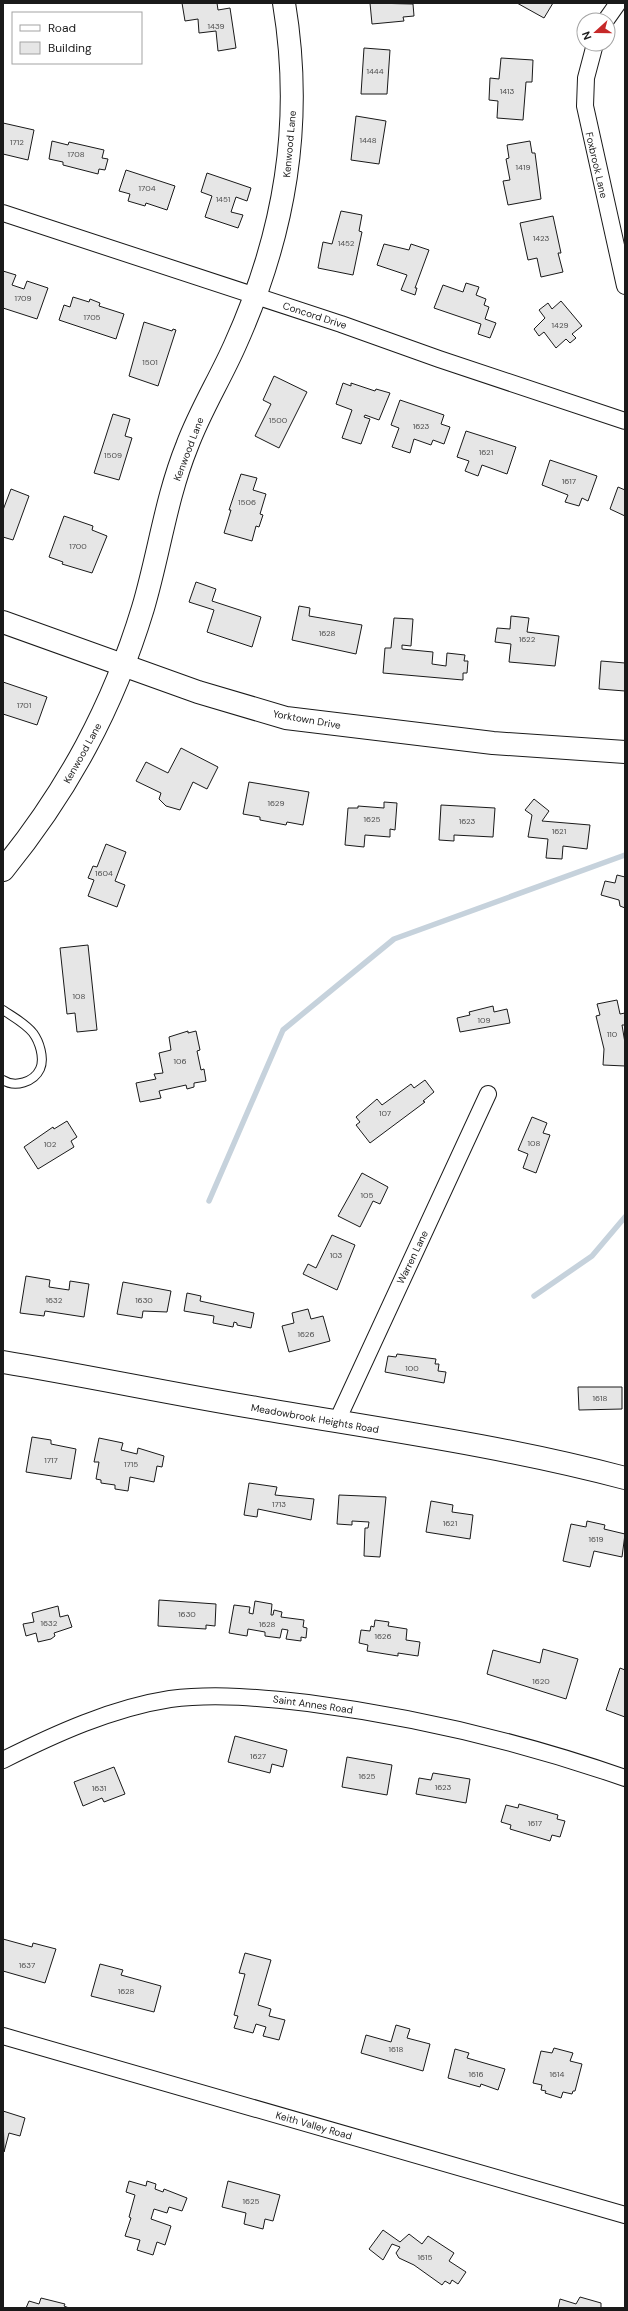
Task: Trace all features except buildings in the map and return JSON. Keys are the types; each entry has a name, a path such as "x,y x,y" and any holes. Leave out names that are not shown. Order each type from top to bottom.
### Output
{"street":[{"name":"Kenwood Lane","path":"3,870 56,799 79,761 98,725 124,667 143,607 169,499 187,446 235,346 256,296 281,212 288,165 292,117 291,60 284,3"},
{"path":"612,12 618,3"},
{"name":"Foxbrook Lane","path":"593,52 586,78 585,106 625,286"},
{"name":"Concord Drive","path":"3,213 71,237 256,296 625,421"},
{"name":"Yorktown Drive","path":"3,622 124,667 198,692 286,718 494,743 625,752"},
{"name":"Warren Lane","path":"336,1421 488,1094"},
{"name":"Meadowbrook Heights Road","path":"3,1362 171,1394 483,1445 558,1460 625,1478"},
{"name":"Saint Annes Road","path":"3,1760 74,1728 131,1708 169,1699 216,1695 256,1697 342,1708 430,1724 517,1744 625,1778"},
{"name":"Keith Valley Road","path":"3,2036 625,2216"}],"lane":[{"path":"3,1010 24,1024 34,1034 39,1044 42,1059 40,1069 34,1077 26,1082 16,1084 3,1080"}],"waterway":[{"path":"209,1201 283,1030 394,939 625,855"},
{"path":"534,1296 592,1256 625,1217"}]}
